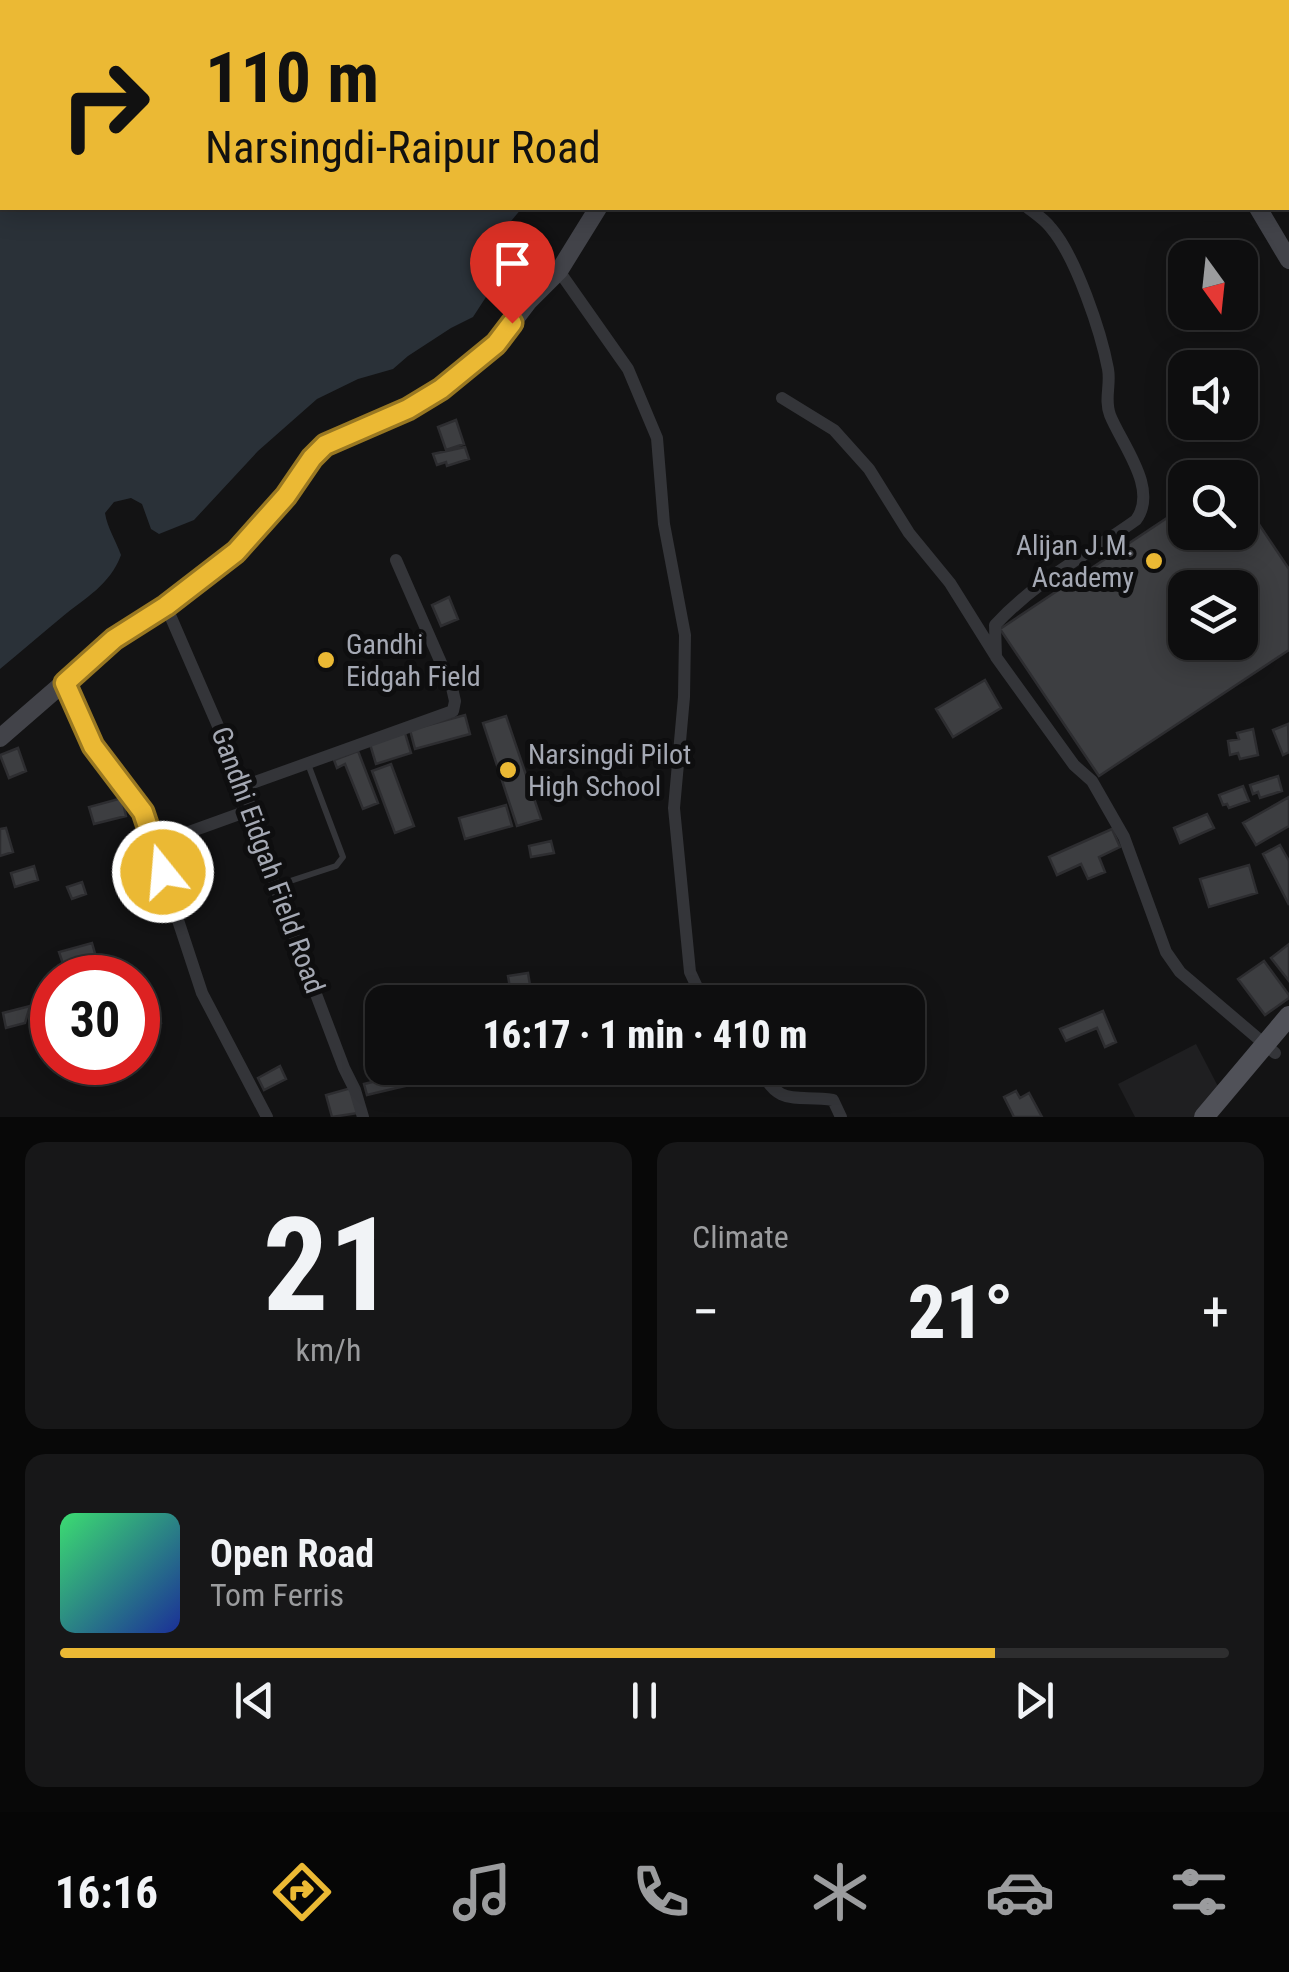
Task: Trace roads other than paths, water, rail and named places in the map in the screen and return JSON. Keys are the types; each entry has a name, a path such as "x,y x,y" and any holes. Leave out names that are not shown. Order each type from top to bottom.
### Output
{"main road":[{"path":"1220,1117 1289,1016"},
{"path":"1204,1117 1269,1050 1289,1036"}],"street":[{"path":"0,738 114,639 166,606 236,552 325,445 408,409 441,389 496,344 528,302 559,271 597,210"},
{"path":"996,657 995,625 1029,592 1136,520 1144,502 1142,482 1109,411 1105,354 1080,284 1050,226 1030,210"},
{"path":"1259,210 1289,260"},
{"path":"559,271 628,369 657,438 664,524 684,635 684,698 674,808 690,972 696,985"},
{"path":"782,398 834,430 870,469 1038,718 1092,781 1124,837 1166,952 1180,972 1269,1050"},
{"path":"244,786 450,713 455,707 452,688 396,560"},
{"name":"Gandhi Eidgah Field Road","path":"166,606 253,809 275,886 363,1117"},
{"path":"65,683 89,740 143,812 202,993 267,1117"},
{"path":"156,844 253,809"},
{"path":"770,1085 796,1099 832,1100 841,1117"}],"lane":[{"path":"275,886 336,866 343,858 308,763"}],"place":[{"name":"Alijan J.M. Academy","path":"1154,561"},
{"name":"Gandhi Eidgah Field","path":"326,660"},
{"name":"Narsingdi Pilot High School","path":"508,770"}]}
